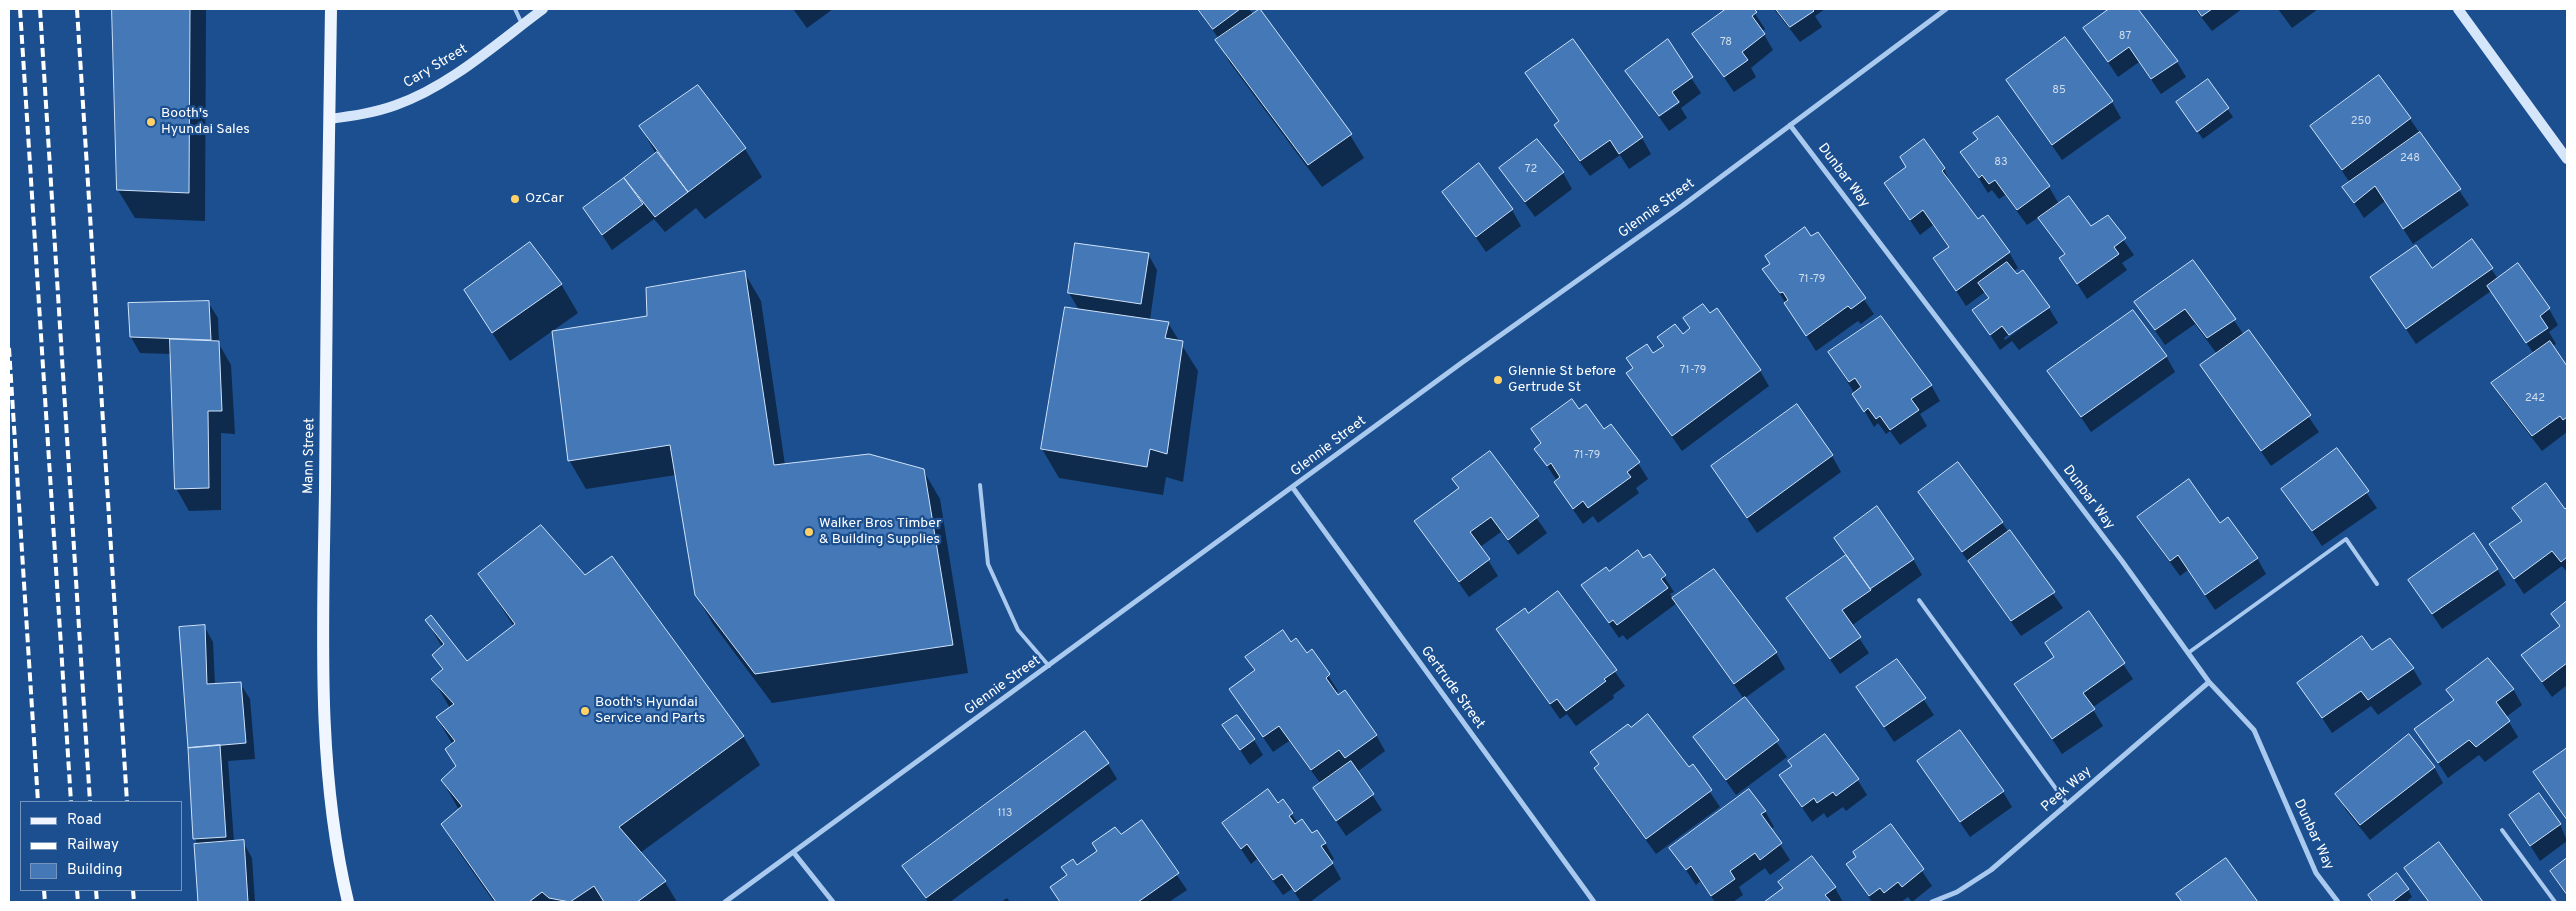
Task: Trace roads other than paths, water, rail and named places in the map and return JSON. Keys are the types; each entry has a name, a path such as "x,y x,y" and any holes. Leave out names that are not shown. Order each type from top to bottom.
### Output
{"main road":[{"name":"Mann Street","path":"331,9 323,636 328,776 341,873 348,902"}],"street":[{"name":"Cary Street","path":"329,119 360,115 396,105 419,95 474,61 543,9"},
{"name":"Glennie Street","path":"725,902 1460,364 1682,206 1946,9"},
{"path":"2458,9 2567,159"},
{"name":"Dunbar Way","path":"1790,125 2122,561 2209,682 2254,730 2316,873 2338,902"},
{"name":"Gertrude Street","path":"1292,488 1594,902"},
{"name":"Peek Way","path":"1932,902 1958,892 1991,870 2209,682"},
{"path":"794,853 833,902"}],"lane":[{"path":"515,9 522,24"},
{"path":"980,485 988,564 1018,630 1049,666"},
{"path":"2188,653 2346,540 2377,584"},
{"path":"1919,600 2067,804"},
{"path":"2502,830 2555,902"}],"railway":[{"path":"20,9 71,801"},
{"path":"40,9 90,801"},
{"path":"77,9 127,801"},
{"path":"9,348 38,801"},
{"path":"44,891 45,902"},
{"path":"77,891 78,902"},
{"path":"96,891 97,902"},
{"path":"133,891 134,902"}],"place":[{"name":"Booth's Hyundai Sales","path":"151,122"},
{"name":"OzCar","path":"515,199"},
{"name":"Glennie St before Gertrude St","path":"1498,380"},
{"name":"Walker Bros Timber & Building Supplies","path":"809,532"},
{"name":"Booth's Hyundai Service and Parts","path":"585,711"}]}
